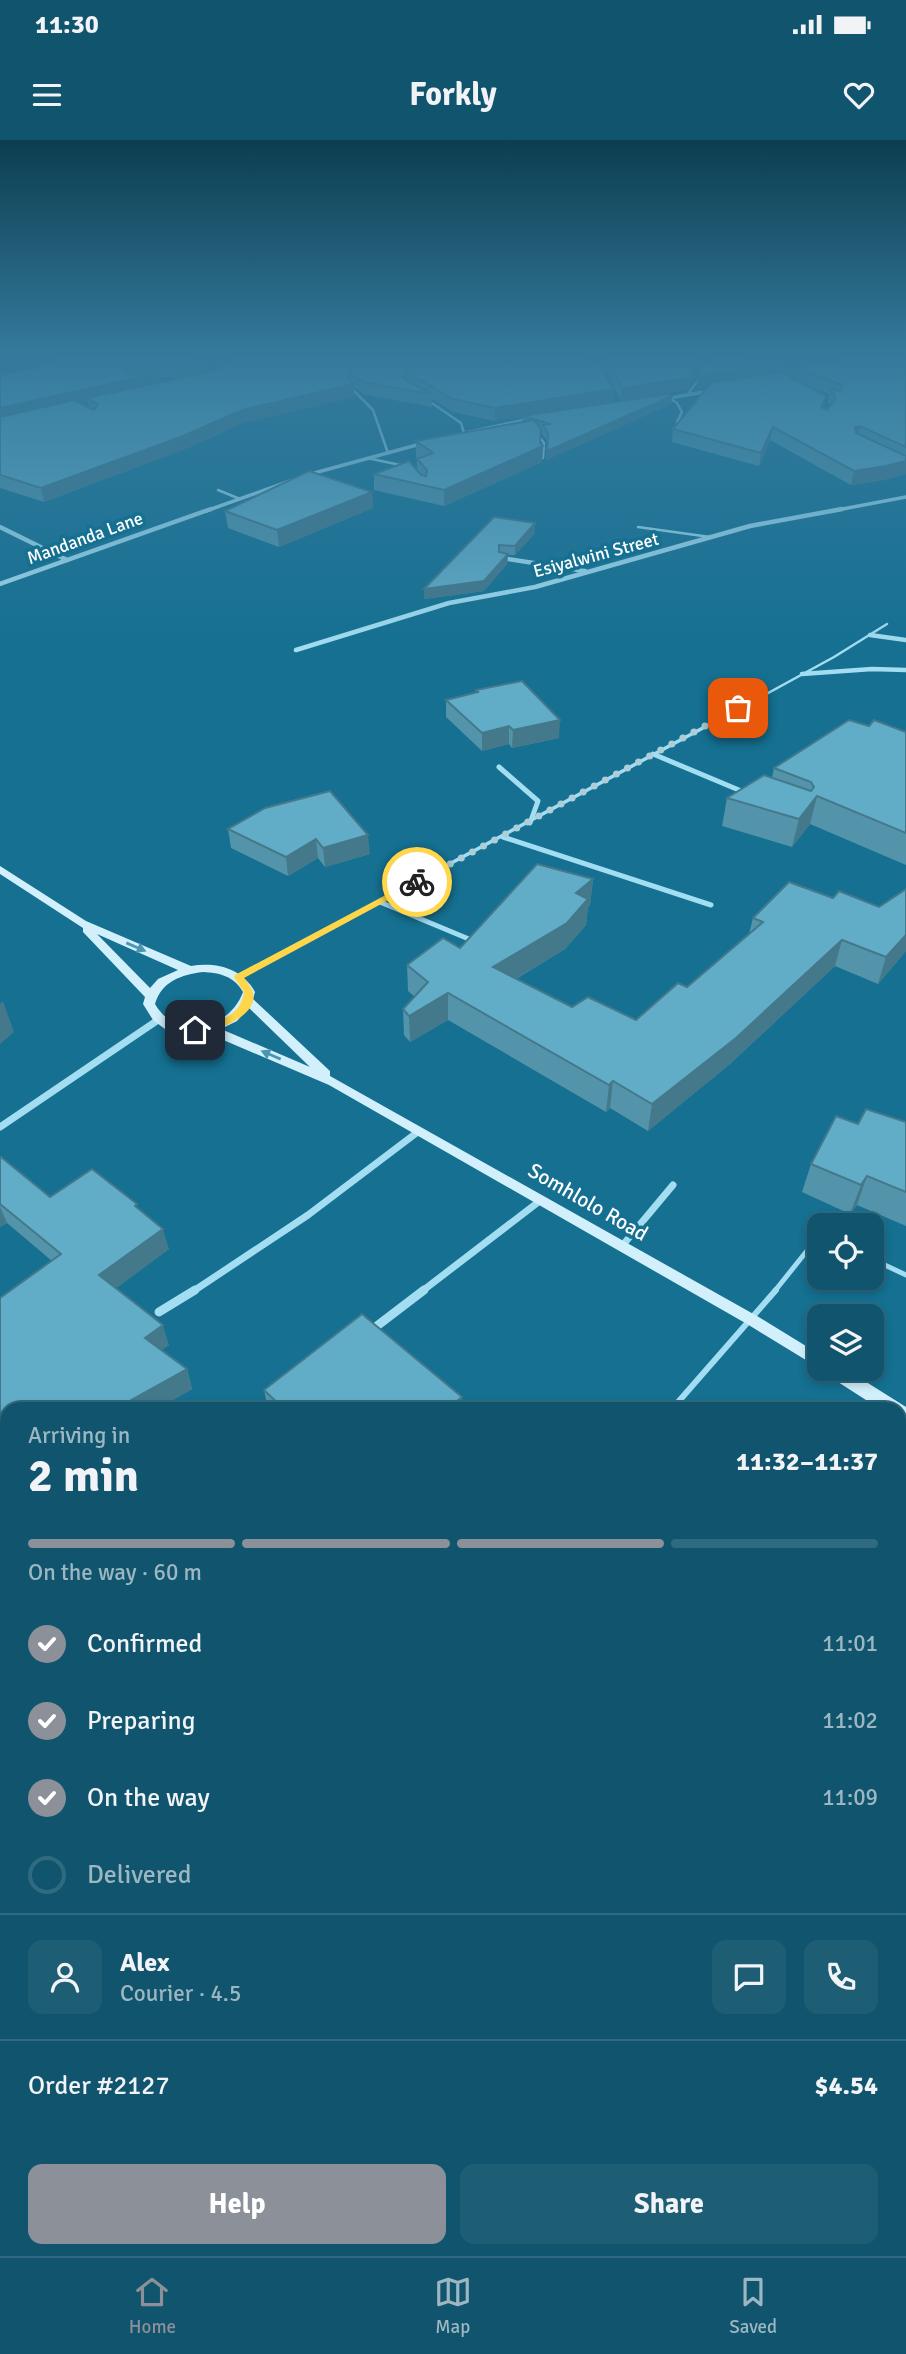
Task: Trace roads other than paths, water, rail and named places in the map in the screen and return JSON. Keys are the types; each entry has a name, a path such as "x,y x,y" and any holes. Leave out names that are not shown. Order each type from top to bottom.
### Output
{"main road":[{"path":"0,869 82,923 189,970"},
{"path":"82,923 151,996"},
{"path":"158,1020 149,1004 151,996 164,980 189,970 216,969 239,977"},
{"name":"Somhlolo Road","path":"239,977 248,992 248,1001 334,1082"},
{"path":"209,1029 234,1018 248,1001"},
{"name":"Somhlolo Road","path":"158,1020 181,1030 209,1029 334,1082 752,1320 807,1354"},
{"path":"850,1381 883,1402"}],"street":[{"name":"Mandanda Lane","path":"0,584 311,474 381,455"},
{"name":"Esiyalwini Street","path":"296,650 449,603 535,587 750,526 906,497"},
{"path":"0,527 67,560"},
{"path":"502,558 589,572"},
{"path":"870,635 906,640"},
{"path":"802,674 872,669 906,670"},
{"path":"653,754 751,795"},
{"path":"499,767 538,801 530,823"},
{"path":"503,837 711,905"},
{"path":"380,902 477,942"},
{"path":"0,1127 158,1020"},
{"path":"159,1312 242,1261 419,1131"},
{"path":"622,1246 673,1185"},
{"path":"369,1332 541,1200"}],"lane":[{"path":"367,458 409,468"},
{"path":"218,490 240,499"},
{"path":"638,527 710,537"},
{"path":"239,977 530,823 834,657 887,624"},
{"path":"678,1402 752,1320 807,1251"},
{"path":"884,1265 906,1275"}]}
